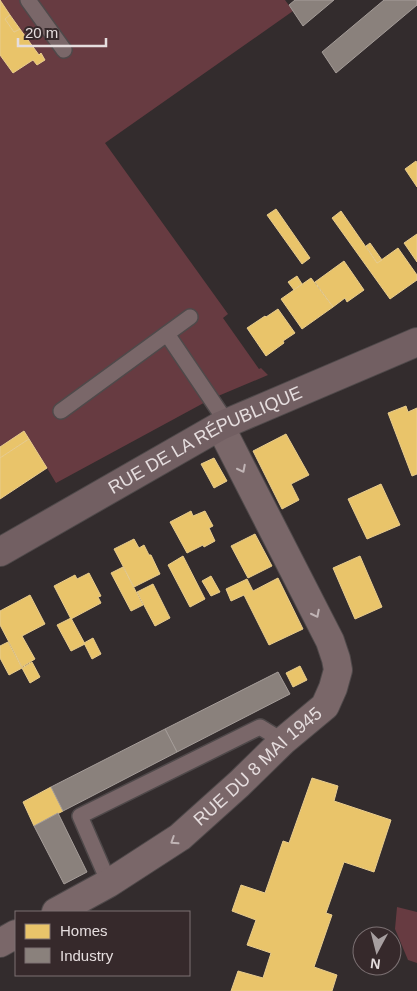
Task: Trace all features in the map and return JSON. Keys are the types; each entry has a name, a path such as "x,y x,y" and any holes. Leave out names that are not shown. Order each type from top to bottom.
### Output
{"street":[{"name":"RUE DE LA RÉPUBLIQUE","path":"0,552 223,424 417,342"},
{"name":"RUE DU 8 MAI 1945","path":"58,911 109,883 180,837 283,741 325,706 334,688 338,670 330,641 223,424"},
{"path":"0,943 15,935"}],"lane":[{"path":"28,0 64,50"},
{"path":"61,411 190,317"},
{"path":"167,334 211,399 223,424"},
{"path":"109,883 80,816 260,727 283,741"}],"shaded area":[{"path":"0,0 285,0 293,11 105,143 228,314 223,318 259,369 261,368 268,375 211,399 56,483 47,468 0,499"},
{"path":"397,907 417,912 417,963 408,960 402,946 402,926 395,926"}],"building: Homes":[{"path":"0,0 10,15 5,19 14,32 20,29 39,55 41,53 45,60 37,65 33,60 13,73 0,55"},
{"path":"10,15 20,29 14,32 5,19"},
{"path":"416,161 417,163 417,187 405,169"},
{"path":"276,209 310,258 302,264 267,215"},
{"path":"341,211 377,263 398,248 417,275 417,280 390,299 332,218"},
{"path":"417,234 417,262 404,243"},
{"path":"370,243 382,260 377,263 366,246"},
{"path":"344,261 364,290 347,302 345,298 333,307 315,282"},
{"path":"297,276 302,284 294,290 288,282"},
{"path":"311,278 333,307 302,329 281,299"},
{"path":"278,309 295,333 266,356 247,328"},
{"path":"406,406 408,412 417,408 417,474 412,476 388,413"},
{"path":"24,431 29,439 0,458 0,447"},
{"path":"286,434 309,475 291,484 299,500 282,509 253,451"},
{"path":"29,439 47,468 0,499 0,458"},
{"path":"214,458 227,481 214,488 201,464"},
{"path":"381,484 400,525 367,539 348,499"},
{"path":"191,511 193,516 205,511 213,526 209,528 215,541 187,553 170,522"},
{"path":"255,534 272,566 248,578 231,546"},
{"path":"134,539 139,548 144,545 160,574 134,587 114,549"},
{"path":"183,556 205,599 190,607 168,565"},
{"path":"360,556 382,607 355,619 333,568"},
{"path":"123,567 143,605 131,611 111,573"},
{"path":"89,573 101,596 98,597 101,603 71,619 54,586 75,575 77,579"},
{"path":"211,576 220,592 211,596 202,581"},
{"path":"278,578 303,629 269,645 244,595 231,601 226,589 247,579 253,591"},
{"path":"153,584 170,618 155,626 137,592"},
{"path":"30,595 45,624 22,636 35,659 22,667 0,625 0,611"},
{"path":"71,618 85,644 71,651 57,625"},
{"path":"93,638 101,654 92,659 84,643"},
{"path":"8,642 22,668 9,675 0,658 0,646"},
{"path":"32,662 40,677 30,683 22,668"},
{"path":"300,666 307,680 293,687 286,673"},
{"path":"312,778 338,786 334,801 391,820 374,872 344,862 326,913 332,915 314,967 337,975 332,991 231,991 238,971 263,978 271,953 247,945 256,920 232,911 241,885 265,893 283,841 289,843"},
{"path":"51,787 63,811 34,826 23,802"}],"building: Industry":[{"path":"295,0 334,0 303,26 289,5"},
{"path":"384,0 417,0 417,5 336,73 322,52"},
{"path":"278,672 290,694 177,752 165,729"},
{"path":"165,729 177,752 63,811 51,787"},
{"path":"58,813 87,872 64,884 34,826"}]}
